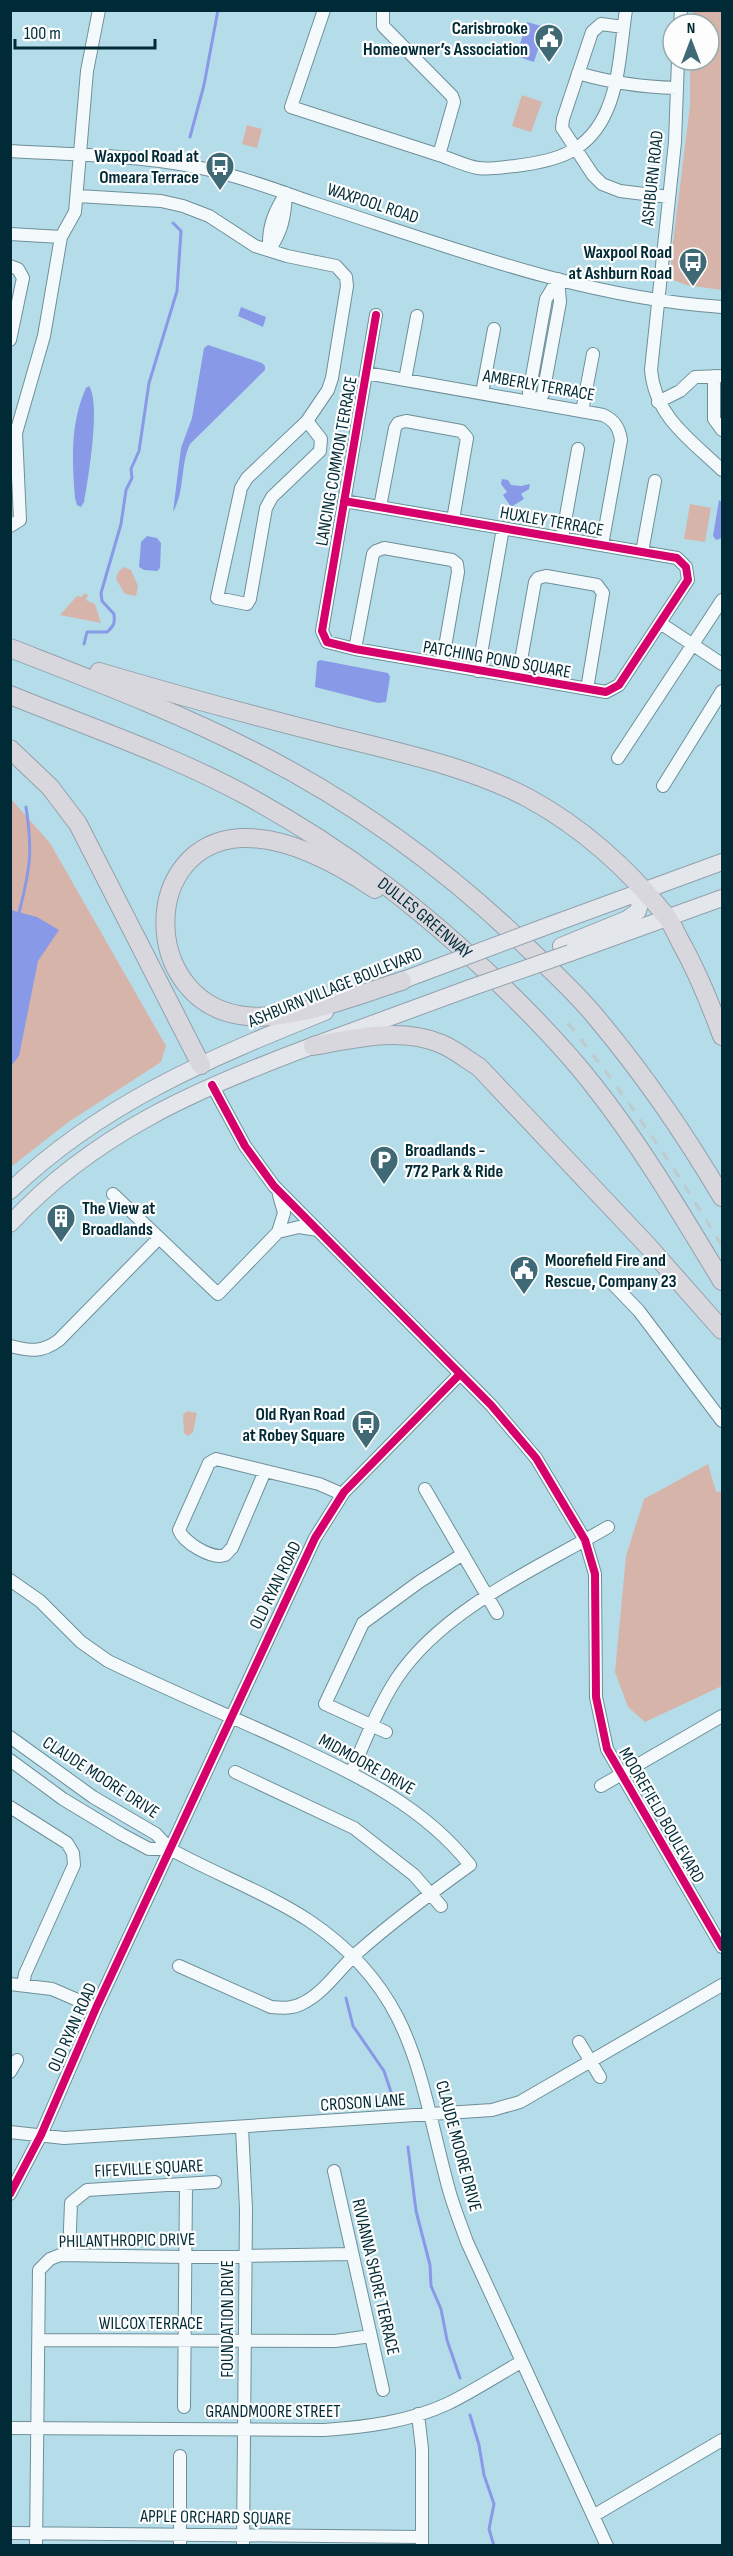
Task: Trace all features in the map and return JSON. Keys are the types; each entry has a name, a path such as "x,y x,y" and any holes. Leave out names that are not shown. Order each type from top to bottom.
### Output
{"highway":[{"path":"10,647 227,709 369,745 478,776 528,799 575,828 622,868 669,919 696,968 723,1036"},
{"path":"10,647 158,707 254,751 341,800 454,880 491,912 593,1014 628,1057 723,1197"},
{"name":"DULLES GREENWAY","path":"10,695 162,757 250,797 311,833 384,882 454,940 542,1027 595,1087 665,1187 723,1281"},
{"path":"10,749 50,787 78,825 201,1065"},
{"path":"402,981 291,1013 247,1016 228,1013 200,999 175,969 166,940 165,917 170,895 184,868 210,847 240,838 263,839 293,847 326,861 368,884 454,940"},
{"path":"313,1046 368,1036 418,1037 439,1042 465,1057 479,1067 647,1245 723,1330"}],"main road":[{"name":"ASHBURN VILLAGE BOULEVARD","path":"10,1191 59,1148 107,1114 139,1095 201,1065 402,981 723,862"},
{"path":"565,950 627,919 638,911 643,891"},
{"path":"10,1224 53,1182 101,1145 162,1108 212,1085 466,985 565,950 669,919 723,898"},
{"path":"201,1065 212,1085"}],"street":[{"path":"324,10 291,107 478,168 547,161 576,149 587,139 603,119 614,82 626,10"},
{"path":"383,10 383,26 452,96 454,102 439,155"},
{"path":"10,526 20,520 16,433 44,336 61,237 75,212 78,196 87,71 99,11"},
{"path":"623,27 607,24 595,27 562,125 597,180 620,191 669,197"},
{"name":"ASHBURN ROAD","path":"658,402 652,383 651,370 675,142 678,72"},
{"path":"578,73 643,87 677,88"},
{"name":"WAXPOOL ROAD","path":"10,151 81,155 192,166 219,172 518,269 658,300 723,307"},
{"path":"269,250 279,236 285,216 286,194"},
{"path":"78,196 161,201 183,206 209,216 243,241 293,257 330,263 342,271 346,277 347,286 328,390 307,421 247,478 241,488 236,500 217,598 241,605 247,604 250,599 266,508 272,497 320,451 321,438 307,421"},
{"path":"10,234 61,237"},
{"path":"10,266 18,269 22,278 10,340"},
{"path":"535,403 529,393 546,299 558,279"},
{"name":"LANCING COMMON TERRACE","path":"326,611 376,315"},
{"path":"405,380 417,316"},
{"path":"482,393 494,329"},
{"path":"582,411 593,354"},
{"name":"AMBERLY TERRACE","path":"366,373 603,414 610,418 620,432 621,440 602,545"},
{"path":"723,430 714,419 718,376 695,377 680,391 658,402 666,416 723,470"},
{"path":"380,507 395,428 398,423 406,421 461,431 467,438 453,519"},
{"path":"562,538 578,449"},
{"path":"642,552 655,481"},
{"name":"HUXLEY TERRACE","path":"344,501 677,558 688,571 686,584 660,623"},
{"path":"478,671 503,528"},
{"path":"355,650 373,554 384,548 452,560 457,564 459,572 442,664"},
{"path":"518,678 535,582 538,578 546,576 597,585 603,593 587,689"},
{"path":"618,758 723,600"},
{"name":"PATCHING POND SQUARE","path":"326,611 322,631 327,642 355,650 606,692 616,688 660,623"},
{"path":"660,623 723,664"},
{"path":"663,786 723,691"},
{"path":"212,1085 245,1146 274,1185 460,1374"},
{"path":"113,1194 218,1294 278,1232 283,1221 284,1207 274,1185"},
{"path":"278,1232 299,1227 318,1230"},
{"path":"10,1346 35,1351 43,1350 59,1340 159,1238"},
{"path":"613,1284 639,1311 723,1421"},
{"name":"OLD RYAN ROAD","path":"10,2194 41,2135 96,2008 300,1566 342,1494 460,1374"},
{"name":"MOOREFIELD BOULEVARD","path":"460,1374 536,1458 585,1540 595,1574 596,1697 607,1749 620,1775 723,1947"},
{"path":"265,1471 232,1548 225,1555 215,1556 187,1543 181,1537 179,1530 209,1463 216,1459 265,1471 326,1486 342,1494"},
{"path":"425,1489 497,1613"},
{"path":"351,1773 397,1677 416,1654 440,1632 488,1597 608,1527"},
{"path":"386,1732 325,1704 363,1623 463,1554"},
{"name":"MIDMOORE DRIVE","path":"10,1580 40,1601 63,1626 95,1653 139,1676 231,1716 351,1773 387,1792 418,1813 470,1865 430,1893"},
{"path":"602,1786 723,1716"},
{"name":"CLAUDE MOORE DRIVE","path":"10,1737 93,1797 156,1834 170,1849 307,1919 354,1956 378,1984 398,2015 422,2076 449,2193 467,2242 607,2546"},
{"name":"CLAUDE MOORE DRIVE","path":"10,1760 63,1799 121,1834 149,1849 170,1849"},
{"path":"236,1772 345,1822 398,1861 441,1906"},
{"path":"10,1807 68,1843 75,1858 74,1865 25,1974 17,1984"},
{"path":"178,1966 255,2002 285,2008 308,2000 354,1956 430,1893"},
{"path":"17,1984 52,1989 96,2008"},
{"name":"CROSON LANE","path":"10,2132 64,2138 482,2112 520,2102 723,1985"},
{"path":"579,2042 600,2077"},
{"path":"10,2072 17,2060"},
{"name":"FOUNDATION DRIVE","path":"242,2128 245,2256 243,2540"},
{"name":"RIVIANNA SHORE TERRACE","path":"334,2171 383,2390"},
{"name":"FIFEVILLE SQUARE","path":"69,2255 71,2203 82,2192 92,2188 215,2182"},
{"path":"184,2407 186,2184"},
{"name":"PHILANTHROPIC DRIVE","path":"36,2539 39,2270 50,2259 69,2255 185,2257 351,2254"},
{"name":"WILCOX TERRACE","path":"39,2340 335,2341 371,2336"},
{"name":"GRANDMOORE STREET","path":"10,2428 244,2430 346,2428 385,2423 446,2404 521,2362"},
{"path":"418,2414 423,2449 422,2541"},
{"path":"592,2516 723,2440"},
{"path":"180,2456 180,2540"},
{"name":"APPLE ORCHARD SQUARE","path":"10,2533 36,2539 340,2541 377,2536 422,2541"}],"shaded area":[{"path":"722,11 722,290 686,285 671,279 671,259 690,105 690,72 721,72 721,12 693,12"},
{"path":"522,95 542,102 531,132 512,126"},
{"path":"247,125 262,129 257,148 242,144"},
{"path":"690,504 711,508 705,542 684,539"},
{"path":"124,567 131,570 138,586 136,596 125,594 116,579 118,572"},
{"path":"84,593 88,595 86,600 95,604 101,623 60,615 77,596 82,597"},
{"path":"10,798 50,843 166,1046 161,1062 67,1123 11,1167"},
{"path":"187,1411 197,1413 193,1432 188,1436 184,1433 183,1415"},
{"path":"708,1464 716,1492 722,1491 722,1686 645,1722 628,1707 615,1672 626,1556 644,1499"}],"water":[{"path":"527,22 552,29 549,39 542,37 534,62 516,56"},
{"path":"241,307 266,317 263,327 238,316"},
{"path":"208,345 262,363 265,370 190,444 177,504 173,512 181,448 192,418 204,348"},
{"path":"89,386 94,408 94,424 88,477 81,507 77,505 75,498 73,442 81,401"},
{"path":"502,479 508,480 511,485 530,484 529,489 521,494 524,499 511,507 503,495 507,492 501,484"},
{"path":"719,500 722,502 722,538 716,540 713,536"},
{"path":"147,536 157,538 161,543 160,568 157,571 144,570 139,567 141,542"},
{"path":"320,660 388,673 390,677 386,702 378,703 315,687 317,662"},
{"path":"11,910 37,917 59,930 38,961 19,1056 11,1066"}],"waterway":[{"path":"190,137 204,85 218,10"},
{"path":"84,644 87,632 107,632 114,622 114,614 102,601 101,593 121,524 126,490 132,478 131,469 139,451 149,383 177,291 181,231 173,223"},
{"path":"19,913 29,860 26,807"},
{"path":"346,1998 353,2026 384,2071 391,2092"},
{"path":"408,2147 416,2211 430,2265 431,2286 441,2309 447,2340 460,2378"},
{"path":"470,2415 479,2445 484,2475 494,2504 489,2529 494,2546"}],"railway":[{"path":"568,1023 649,1132 722,1246"}],"cycle path":[{"path":"344,501 677,558 686,567 688,580 619,685 606,692 355,649 327,642 322,631 376,315"},
{"path":"212,1085 245,1146 274,1186 491,1405 536,1458 585,1540 595,1574 596,1697 607,1749 722,1947"},
{"path":"10,2194 41,2135 96,2008 315,1538 344,1492 460,1374"}],"place":[{"name":"Carisbrooke Homeowner’s Association","path":"549,64"},
{"name":"Waxpool Road at Omeara Terrace","path":"220,192"},
{"name":"Waxpool Road at Ashburn Road","path":"693,288"},
{"name":"Broadlands - 772 Park & Ride","path":"384,1186"},
{"name":"The View at Broadlands","path":"61,1244"},
{"name":"Moorefield Fire and Rescue, Company 23","path":"524,1296"},
{"name":"Old Ryan Road at Robey Square","path":"366,1450"}]}
